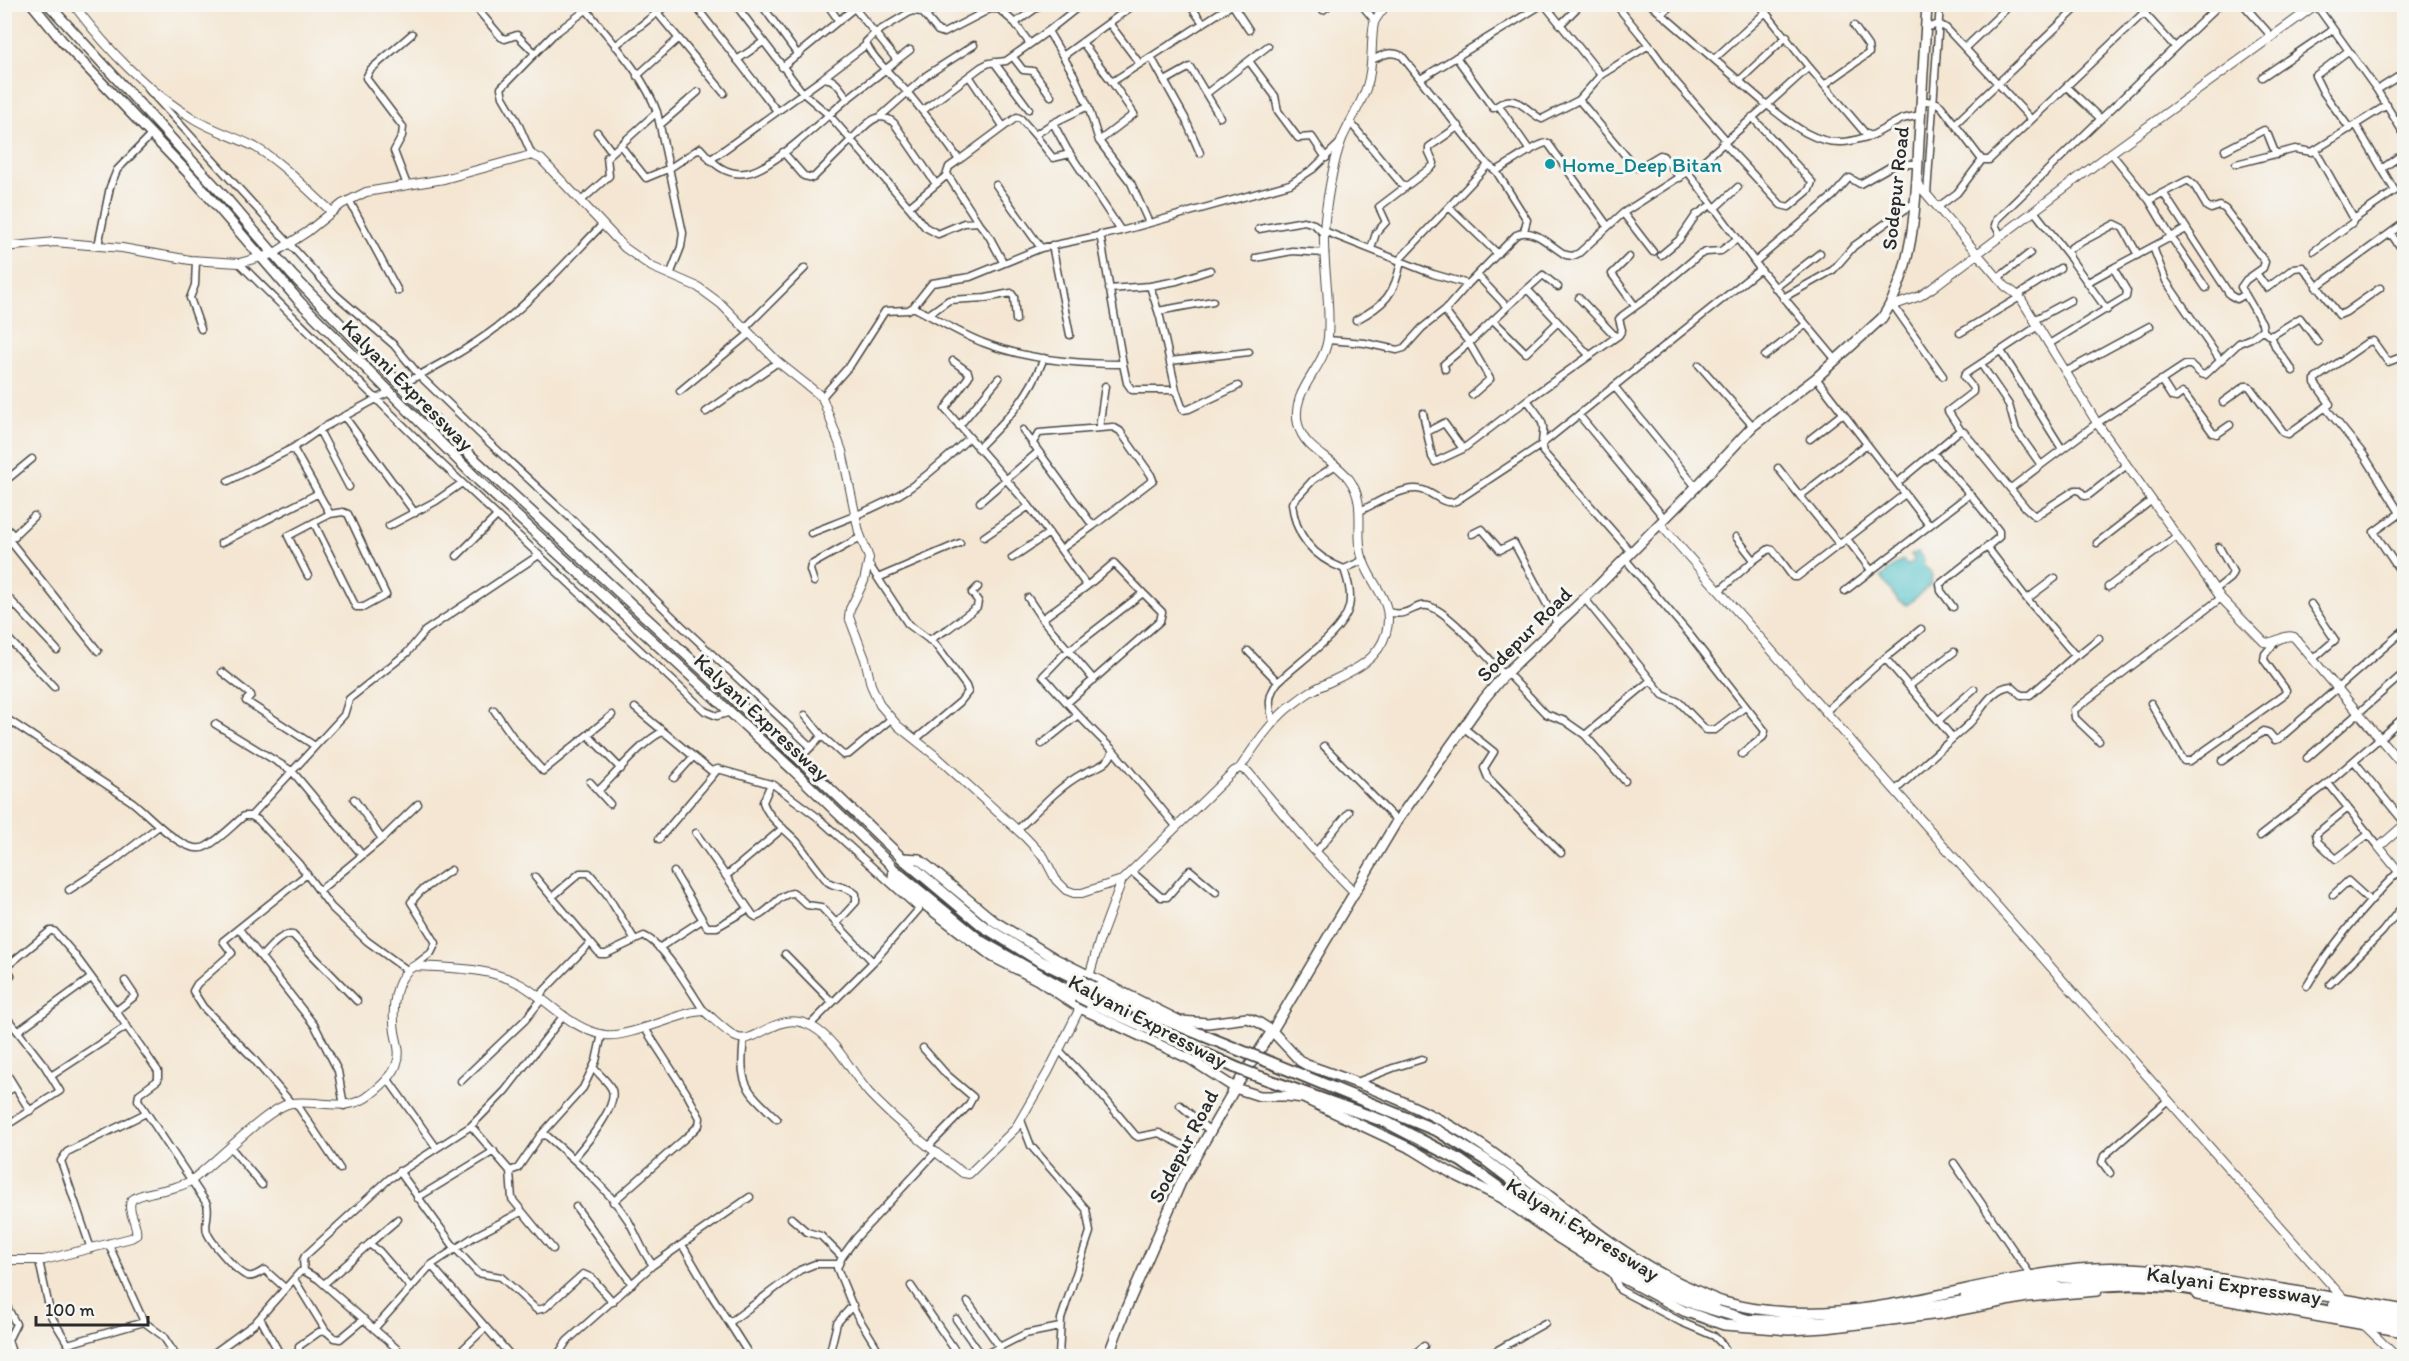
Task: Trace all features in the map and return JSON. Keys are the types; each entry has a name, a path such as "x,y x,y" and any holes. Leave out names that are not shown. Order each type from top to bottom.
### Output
{"highway":[{"path":"902,858 983,926 1038,960 1088,982 1131,1006 1377,1104 1438,1131 1484,1159 1553,1211 1653,1279 1718,1306 1768,1315 1837,1316 1940,1300 2060,1277 2172,1276 2404,1318"},
{"path":"894,870 982,942 1077,996 1084,1005 1239,1069 1386,1122 1461,1161 1564,1233 1658,1289 1694,1304 1748,1320 1822,1322 2053,1288 2136,1284 2172,1286 2404,1326"}],"main road":[{"name":"Kalyani Expressway","path":"32,4 63,42 191,176 300,302 534,534 792,768 894,870 893,878 993,957 1190,1059 1235,1088 1260,1096 1303,1098 1368,1128 1502,1198 1611,1271 1684,1311 1724,1325 1789,1330 1826,1328 1940,1314 2027,1297 2156,1288 2404,1332"},
{"name":"Kalyani Expressway","path":"48,4 217,188 273,254 404,384 469,454 799,759 902,858"},
{"name":"Sodepur Road","path":"1108,1356 1181,1182 1235,1088 1272,1031 1397,821 1484,699 1506,674 1696,488 1753,426 1816,378 1882,318 1891,306 1908,256 1916,182 1927,4"},
{"name":"Kalyani Expressway","path":"1088,982 1180,1021 1208,1023 1247,1018 1272,1031 1300,1061 1307,1065 1358,1082 1449,1124 1536,1184 1604,1239 1661,1275 1722,1302 1767,1311 1838,1312 2031,1276 2081,1269 2131,1268 2177,1272 2342,1297 2404,1310"}],"street":[{"path":"74,4 105,46 141,79 195,119 255,148 291,175 332,212"},
{"path":"473,4 501,37 505,39 517,35 535,53"},
{"path":"650,4 724,93"},
{"path":"615,46 668,4"},
{"path":"694,4 777,111"},
{"path":"735,4 803,93 829,115 925,227 938,234 964,223 978,222"},
{"path":"761,4 798,55"},
{"path":"827,4 839,21"},
{"path":"926,16 941,4"},
{"path":"1015,23 1042,4"},
{"path":"922,111 989,63 1006,61 1013,57 1082,4"},
{"path":"1063,56 1136,4"},
{"path":"1189,4 1203,23"},
{"path":"1319,4 1323,10 1331,4"},
{"path":"1361,4 1375,21"},
{"path":"535,877 600,954 644,936 649,938 669,959 704,1011 736,1038 757,1035 783,1021 810,1025 822,1033 870,1093 928,1147 963,1173 969,1174 1015,1129 1084,1005 1099,942 1122,880 1175,825 1239,768 1273,722 1308,693 1365,663 1379,649 1386,632 1388,612 1382,593 1364,560 1360,539 1358,495 1351,480 1308,443 1298,427 1296,416 1298,399 1317,369 1328,340 1324,233 1341,141 1367,85 1372,60 1375,21 1387,4"},
{"path":"1463,4 1471,8 1478,4"},
{"path":"1422,78 1544,4 1601,75"},
{"path":"1560,25 1581,4"},
{"path":"1619,4 1617,6 1724,141 1784,207 1789,207 1811,187 1812,182 1752,117"},
{"path":"1650,4 1767,105 1795,126 1818,139 1846,142 1870,136 1902,119 1920,115"},
{"path":"1661,15 1673,4"},
{"path":"1759,4 1861,130 1870,136"},
{"path":"1955,124 2082,4"},
{"path":"2136,4 2175,47"},
{"path":"1982,160 1989,160 2153,4"},
{"path":"2001,236 1995,225 1997,219 2220,4"},
{"path":"2242,4 2272,37"},
{"path":"1112,82 1232,5 1249,30"},
{"path":"1927,194 1932,101 1941,5"},
{"path":"1965,48 2010,5"},
{"path":"1943,376 1891,306 1920,296 2111,153 2316,5 2377,90 2404,134"},
{"path":"532,155 503,97 501,88 553,34 584,7 652,97 661,124 684,232 670,275"},
{"path":"782,67 839,21 852,7 897,60"},
{"path":"710,160 822,79 866,45 868,39 875,33 912,11 917,10 926,16 938,31 944,33 990,9 999,9 1015,23 1030,44"},
{"path":"1714,59 1766,12"},
{"path":"1109,23 1140,64"},
{"path":"1926,28 1939,24 1946,28 2031,119"},
{"path":"1824,85 1869,53 1868,45 1854,26"},
{"path":"2262,77 2333,29"},
{"path":"1048,31 1088,106 1099,141 1131,183 1149,223"},
{"path":"407,185 394,151 402,136 402,127 366,78 370,70 412,34"},
{"path":"1739,81 1787,36"},
{"path":"637,76 678,39"},
{"path":"737,60 763,42"},
{"path":"1082,42 1134,114 1099,141"},
{"path":"866,45 906,91 959,160"},
{"path":"783,152 804,176 813,178 873,119 881,116 906,91 974,45"},
{"path":"1456,57 1490,106 1493,108 1513,100 1535,117 1542,119 1579,100 1601,75 1649,45"},
{"path":"1207,93 1268,46"},
{"path":"620,146 646,178 670,168 700,148 710,160 726,172 747,173 759,169 783,152 910,50"},
{"path":"2314,251 2352,223 2354,219 2395,193 2383,168 2353,127 2323,92 2315,76 2348,51"},
{"path":"1372,60 1394,52 1402,56 1422,78 1488,165 1496,171 1527,220 1524,231"},
{"path":"1013,57 1023,70 1033,71 1051,96"},
{"path":"1151,57 1185,118 1200,153"},
{"path":"1249,61 1275,96 1278,111 1299,138 1310,135 1326,158"},
{"path":"994,62 1029,109"},
{"path":"1165,81 1190,67 1220,117"},
{"path":"1328,340 1365,343 1397,350 1404,348 1422,328 1446,309 1516,235 1524,231 1532,233 1557,250 1573,256 1579,253 1607,225 1623,213 1688,172 1809,67"},
{"path":"2377,90 2404,73"},
{"path":"969,76 1003,126"},
{"path":"141,79 154,97 288,244 336,295 394,345 417,376 810,746"},
{"path":"822,79 833,80 848,99"},
{"path":"2067,87 2101,119"},
{"path":"661,124 698,92"},
{"path":"1579,100 1635,167 1638,168 1660,155 1664,156 1680,178"},
{"path":"1921,100 1932,101 1941,106 1982,160"},
{"path":"2236,164 2295,149 2306,153 2315,150 2387,105"},
{"path":"1035,135 1053,123 1088,106"},
{"path":"1499,106 1530,151"},
{"path":"581,201 609,176 607,161 612,152 657,112"},
{"path":"881,116 894,123 936,184"},
{"path":"909,207 947,174 949,167 1003,126 1019,117 1053,158 1070,154"},
{"path":"1350,122 1404,188"},
{"path":"1053,123 1070,154 1121,231"},
{"path":"1371,249 1376,233 1386,222 1379,207 1433,166 1433,160 1428,152 1430,147 1459,126"},
{"path":"2225,150 2264,130 2276,155"},
{"path":"597,132 612,152"},
{"path":"98,246 110,187 117,170 151,135"},
{"path":"822,397 851,364 885,311 908,310 932,283 970,277 1041,248 1121,231 1290,184 1326,158 1341,141"},
{"path":"1496,171 1545,142 1551,146 1607,225"},
{"path":"2315,150 2354,219"},
{"path":"2111,153 2149,200 2206,288"},
{"path":"2383,168 2404,153"},
{"path":"4,247 55,242 196,260 239,263 273,254 332,212 366,192 444,179 532,155 541,159 602,225 634,254 652,267 698,287 721,304 778,362 822,397 842,451 861,537 869,558 864,581 850,609 849,617 875,696 891,719 1018,829 1044,857 1056,880 1066,890 1082,893 1122,880"},
{"path":"1938,207 1957,192 1982,160"},
{"path":"1755,262 1833,196 1848,179 1860,184 1895,164 1917,164"},
{"path":"1356,320 1373,311 1388,297 1395,286 1400,261 1488,165"},
{"path":"1688,172 1760,270 1836,360"},
{"path":"947,174 989,236 1003,262"},
{"path":"2149,200 2189,180 2207,207 2211,209 2222,207 2265,262 2264,268 2242,284 2241,290 2262,323 2262,330"},
{"path":"1916,182 2007,289 2019,296 2097,423 2221,598 2264,642 2276,641 2292,635 2404,767"},
{"path":"996,185 1041,248"},
{"path":"1661,255 1679,240 1696,216 1713,207 1738,187"},
{"path":"2164,194 2232,298 2237,299 2244,295"},
{"path":"350,200 398,291"},
{"path":"1783,298 1833,270 1854,246 1914,203"},
{"path":"1449,207 1498,254"},
{"path":"2034,211 2107,309"},
{"path":"1623,213 1653,252"},
{"path":"1259,229 1309,221 1324,233 1433,274 1468,284"},
{"path":"2316,287 2404,223"},
{"path":"2070,258 2068,252 2072,247 2115,224 2123,228 2138,255"},
{"path":"404,384 459,354 499,326 532,297 602,225"},
{"path":"2088,282 2186,229"},
{"path":"1100,234 1127,384 1131,390 1176,390"},
{"path":"2391,234 2404,252"},
{"path":"1423,413 1434,461 1463,448 1616,337 1621,332 1619,319 1699,255 1721,251 1737,239"},
{"path":"1052,245 1070,334"},
{"path":"2153,247 2166,281 2220,360"},
{"path":"1256,258 1292,251 1325,253"},
{"path":"1776,288 1820,253"},
{"path":"1998,278 2030,253"},
{"path":"1629,257 1612,274 1635,306"},
{"path":"196,260 195,285 190,298 201,330"},
{"path":"239,263 462,483 705,711 717,716 731,712"},
{"path":"2256,273 2268,288 2294,268 2301,266 2339,315 2380,288"},
{"path":"2049,344 2124,299 2127,294 2115,267"},
{"path":"680,391 747,332 806,268"},
{"path":"1960,333 2060,268"},
{"path":"1109,289 1150,286 1210,270"},
{"path":"1360,511 1401,492 1416,489 1428,491 1450,503 1541,445 1760,270"},
{"path":"1477,275 1506,307"},
{"path":"1445,369 1444,364 1543,275 1558,287"},
{"path":"1150,286 1158,310 1180,407 1186,410 1238,386"},
{"path":"1527,289 1589,355"},
{"path":"928,315 950,300 986,298 1011,293 1014,297 1016,320"},
{"path":"1579,298 1616,337"},
{"path":"2071,300 1964,376 1973,388 1973,392 1948,411 1960,431 1964,432 2035,516 2075,490 2079,490 2085,496 2089,495 2127,465"},
{"path":"1158,310 1213,301"},
{"path":"913,307 987,344 1080,364 1123,364"},
{"path":"1446,309 1447,314 1469,343 1490,379 1472,395"},
{"path":"2271,336 2300,318 2318,342"},
{"path":"1493,320 1526,353 1558,322"},
{"path":"1765,356 1805,325"},
{"path":"2067,371 2150,326"},
{"path":"2011,488 2097,423 2187,364 2205,375 2239,343 2262,330"},
{"path":"2262,330 2271,336 2276,348 2293,371"},
{"path":"2223,402 2245,386 2249,386 2286,434 2330,403 2315,383 2315,379 2368,342 2373,341 2388,362 2404,356"},
{"path":"1170,361 1249,351"},
{"path":"2001,351 2062,449"},
{"path":"978,448 1023,401 1035,381 1044,358"},
{"path":"953,361 969,374 945,409 1029,506 1087,586"},
{"path":"706,412 778,362"},
{"path":"1981,364 2009,405 2016,430 2041,465"},
{"path":"1699,365 1753,426"},
{"path":"959,426 999,378"},
{"path":"1816,378 1929,525"},
{"path":"2162,380 2172,397 2176,398 2182,393 2185,395 2213,434 2217,434 2230,425"},
{"path":"1100,428 1105,386"},
{"path":"1614,386 1696,488"},
{"path":"228,481 293,448 319,430 391,391"},
{"path":"1527,400 1544,428 1541,445 1551,461 1765,733 1742,754"},
{"path":"2326,408 2364,455 2402,512 2374,532 2404,577"},
{"path":"1810,439 1843,413"},
{"path":"1579,415 1719,591 2342,1297"},
{"path":"344,416 415,513"},
{"path":"1427,432 1444,423 1463,448"},
{"path":"1032,444 1040,433 1113,427 1120,431 1151,475 1152,480 1061,549"},
{"path":"319,430 349,487"},
{"path":"1023,430 1093,526"},
{"path":"1897,483 1960,431"},
{"path":"811,533 856,515 907,490 933,471 969,438"},
{"path":"1800,496 1867,444"},
{"path":"293,448 330,514"},
{"path":"980,502 1038,452"},
{"path":"1932,453 1970,494 2000,533 1999,537 1940,584 1941,591 1953,607"},
{"path":"4,482 32,459"},
{"path":"1336,465 1313,480 1292,503 1298,531 1314,551 1332,564 1344,569 1364,560"},
{"path":"1778,468 1840,544"},
{"path":"389,526 415,513 462,483"},
{"path":"221,543 317,494"},
{"path":"1719,591 1769,549 1773,550 1797,578 1905,494"},
{"path":"1845,591 1970,494"},
{"path":"2097,543 2152,500"},
{"path":"984,537 1029,506"},
{"path":"308,576 288,536 330,514 348,513 386,595 364,607 356,607 314,523"},
{"path":"10,541 34,516"},
{"path":"457,556 497,516"},
{"path":"4,525 10,541 98,651"},
{"path":"1472,534 1482,529 1500,550 1514,543 1558,625"},
{"path":"1012,558 1049,533"},
{"path":"2108,587 2177,536"},
{"path":"814,582 810,570 812,565 861,537"},
{"path":"1736,537 1754,560"},
{"path":"1847,539 1871,570"},
{"path":"878,578 960,543"},
{"path":"1987,547 2027,599 2076,655"},
{"path":"2215,590 2230,578 2233,572 2219,547"},
{"path":"251,816 344,715 349,699 400,659 425,631 539,555"},
{"path":"868,563 908,624 929,639 946,657 968,692 960,702 916,739"},
{"path":"1042,620 1114,563 1158,606 1162,618 1128,652 1067,703"},
{"path":"1273,722 1269,693 1342,621 1349,608 1350,591 1344,569"},
{"path":"2027,599 2055,578"},
{"path":"929,639 948,629 977,607 978,601 972,593 978,587"},
{"path":"4,593 57,650"},
{"path":"1143,593 1068,651 1043,676 1113,750 1175,825"},
{"path":"1028,598 1042,620 1094,681"},
{"path":"2099,741 2075,718 2074,710 2221,598"},
{"path":"1585,599 1663,695 1679,702 1709,731 1715,730 1745,707"},
{"path":"2311,604 2335,640 2313,659"},
{"path":"1388,612 1403,615 1420,606 1434,608 1467,636 1546,714 1565,721 1585,735 1625,781"},
{"path":"1825,712 1921,629"},
{"path":"2222,761 2264,731 2275,740 2279,739 2404,630"},
{"path":"4,634 54,687"},
{"path":"1895,791 1972,721 1983,705 2004,688 2011,686 2020,695 2030,695 2076,655 2099,639"},
{"path":"2151,703 2182,758 2190,761 2285,694 2286,690 2264,660 2265,654 2276,641"},
{"path":"1248,651 1278,682"},
{"path":"1909,686 1954,652"},
{"path":"1885,658 1952,737"},
{"path":"222,672 251,695 246,701 315,746"},
{"path":"2307,758 2404,673"},
{"path":"1585,735 1651,680"},
{"path":"1938,721 1974,689"},
{"path":"635,708 711,771 718,769 770,786 774,785 816,816 919,909 873,962 810,1025"},
{"path":"494,710 515,740 543,771 612,715"},
{"path":"805,715 822,736 840,753 846,755 891,719"},
{"path":"1042,744 1078,715"},
{"path":"4,717 131,801 159,826 190,848 200,849 207,846 244,816 251,816 270,832 307,874 331,906 367,941 410,968 481,970 521,984 580,1027 606,1035 704,1011"},
{"path":"2260,836 2328,783 2404,717"},
{"path":"215,724 292,771 362,855"},
{"path":"1464,728 1494,752 1484,768 1488,778 1561,854"},
{"path":"598,791 648,741 658,733 664,732"},
{"path":"588,735 621,769"},
{"path":"799,759 822,736"},
{"path":"1324,746 1397,821"},
{"path":"1018,829 1053,796 1081,774 1102,766 1112,757 1113,750"},
{"path":"674,778 693,757"},
{"path":"2354,761 2404,823 2379,847"},
{"path":"1239,768 1248,771 1316,852 1354,892"},
{"path":"659,839 718,769"},
{"path":"590,782 610,804"},
{"path":"2307,986 2338,940 2370,901 2402,874 2328,783"},
{"path":"770,786 764,802 766,808 828,882 832,885 847,887 856,894 856,902 836,924"},
{"path":"354,799 382,839"},
{"path":"319,891 382,839 418,804"},
{"path":"2348,808 2316,834 2318,842 2336,859 2369,834"},
{"path":"1316,852 1349,812"},
{"path":"69,890 111,863 159,826"},
{"path":"726,876 783,828"},
{"path":"696,833 748,909 756,917 785,895 794,893 807,905 821,907 873,962"},
{"path":"4,1260 39,1261 91,1250 136,1235 138,1231 130,1205 133,1200 140,1196 182,1187 275,1109 294,1103 344,1106 369,1096 395,1070 399,1055 394,1029 394,1000 410,968 431,953 436,943 411,902 421,891 451,870"},
{"path":"1131,871 1161,897 1167,897 1190,870 1216,891"},
{"path":"674,872 707,927 717,927 748,909"},
{"path":"552,897 580,873 589,873 606,893 635,940"},
{"path":"307,874 223,941 232,953 194,987 194,994 203,1007 294,1103 340,1169"},
{"path":"2333,895 2348,881 2370,901"},
{"path":"2330,984 2382,932 2404,904"},
{"path":"658,948 702,920"},
{"path":"239,929 315,1026 338,1071 344,1106"},
{"path":"4,981 11,975 6,968 50,931 54,931 92,978 159,1074 158,1080 137,1096 207,1204 209,1212 206,1227 215,1245 244,1274 253,1276 265,1270 285,1288"},
{"path":"261,957 283,936 293,935 357,1001"},
{"path":"461,1081 525,1020 540,998 590,943"},
{"path":"785,954 832,1002"},
{"path":"18,1031 92,978"},
{"path":"116,1011 135,996 125,981"},
{"path":"4,1014 60,1091 4,1126"},
{"path":"304,1271 305,1256 399,1172 471,1126 505,1091 564,1015"},
{"path":"51,1076 127,1026"},
{"path":"614,1202 692,1133 700,1122 686,1092 644,1027"},
{"path":"510,1171 518,1168 540,1136 583,1088 594,1068 602,1034"},
{"path":"744,1038 741,1064 744,1082 762,1106 777,1119"},
{"path":"923,1048 946,1074 973,1097 969,1106 928,1147"},
{"path":"1059,1050 1100,1093 1135,1135 1138,1137 1160,1133 1198,1153"},
{"path":"1358,1082 1422,1059"},
{"path":"573,1159 599,1128 612,1098 613,1092 609,1085 594,1068"},
{"path":"4,1069 30,1111"},
{"path":"387,1078 436,1147"},
{"path":"4,1093 15,1087"},
{"path":"2110,1173 2102,1162 2104,1156 2169,1100"},
{"path":"1180,1105 1211,1132"},
{"path":"91,1250 61,1161 67,1152 146,1113"},
{"path":"1021,1120 1031,1146 1086,1209 1089,1219 1090,1232 1060,1327 1059,1356"},
{"path":"471,1126 510,1171 509,1187 512,1199 520,1212 553,1248"},
{"path":"540,1136 546,1135 573,1159 614,1202 630,1222 653,1266"},
{"path":"231,1148 262,1185"},
{"path":"417,1198 494,1151"},
{"path":"882,1356 867,1334 837,1268 856,1238 935,1153"},
{"path":"1954,1163 2031,1276"},
{"path":"399,1172 455,1248 478,1273 501,1277 537,1310 545,1308 583,1274 592,1278 612,1302"},
{"path":"557,1356 567,1341 653,1266 750,1197"},
{"path":"576,1207 632,1284"},
{"path":"374,1329 431,1265 455,1248 520,1212"},
{"path":"791,1218 807,1232 821,1236 830,1243 840,1260"},
{"path":"324,1284 398,1219"},
{"path":"108,1244 144,1322 163,1335 174,1353 162,1356"},
{"path":"369,1244 379,1251 411,1288"},
{"path":"681,1245 750,1356"},
{"path":"729,1323 800,1270 814,1264 840,1260"},
{"path":"39,1261 51,1316 68,1344 144,1322"},
{"path":"431,1265 511,1356"},
{"path":"210,1356 260,1318 285,1288 304,1271"},
{"path":"304,1271 324,1284 405,1356"},
{"path":"1611,1271 1620,1290 1681,1322 1714,1336 1723,1345 1728,1356"},
{"path":"294,1279 326,1330 334,1338 340,1339 364,1319"},
{"path":"911,1286 960,1356"},
{"path":"4,1301 16,1324 8,1340 13,1356"},
{"path":"968,1302 999,1346"},
{"path":"829,1356 837,1323 853,1305"},
{"path":"260,1318 281,1356"},
{"path":"956,1319 982,1356 1025,1334 1060,1327"},
{"path":"1487,1356 1545,1323"},
{"path":"2361,1323 2396,1356"},
{"path":"456,1356 485,1328"},
{"path":"303,1356 299,1352 299,1346 326,1330"},
{"path":"1412,1356 1424,1346"}],"water":[{"path":"1918,552 1923,558 1923,565 1932,573 1931,584 1907,605 1898,601 1881,577 1902,560 1908,566 1915,559 1911,555"}],"place":[{"name":"Home_Deep Bitan","path":"1550,164"}]}
